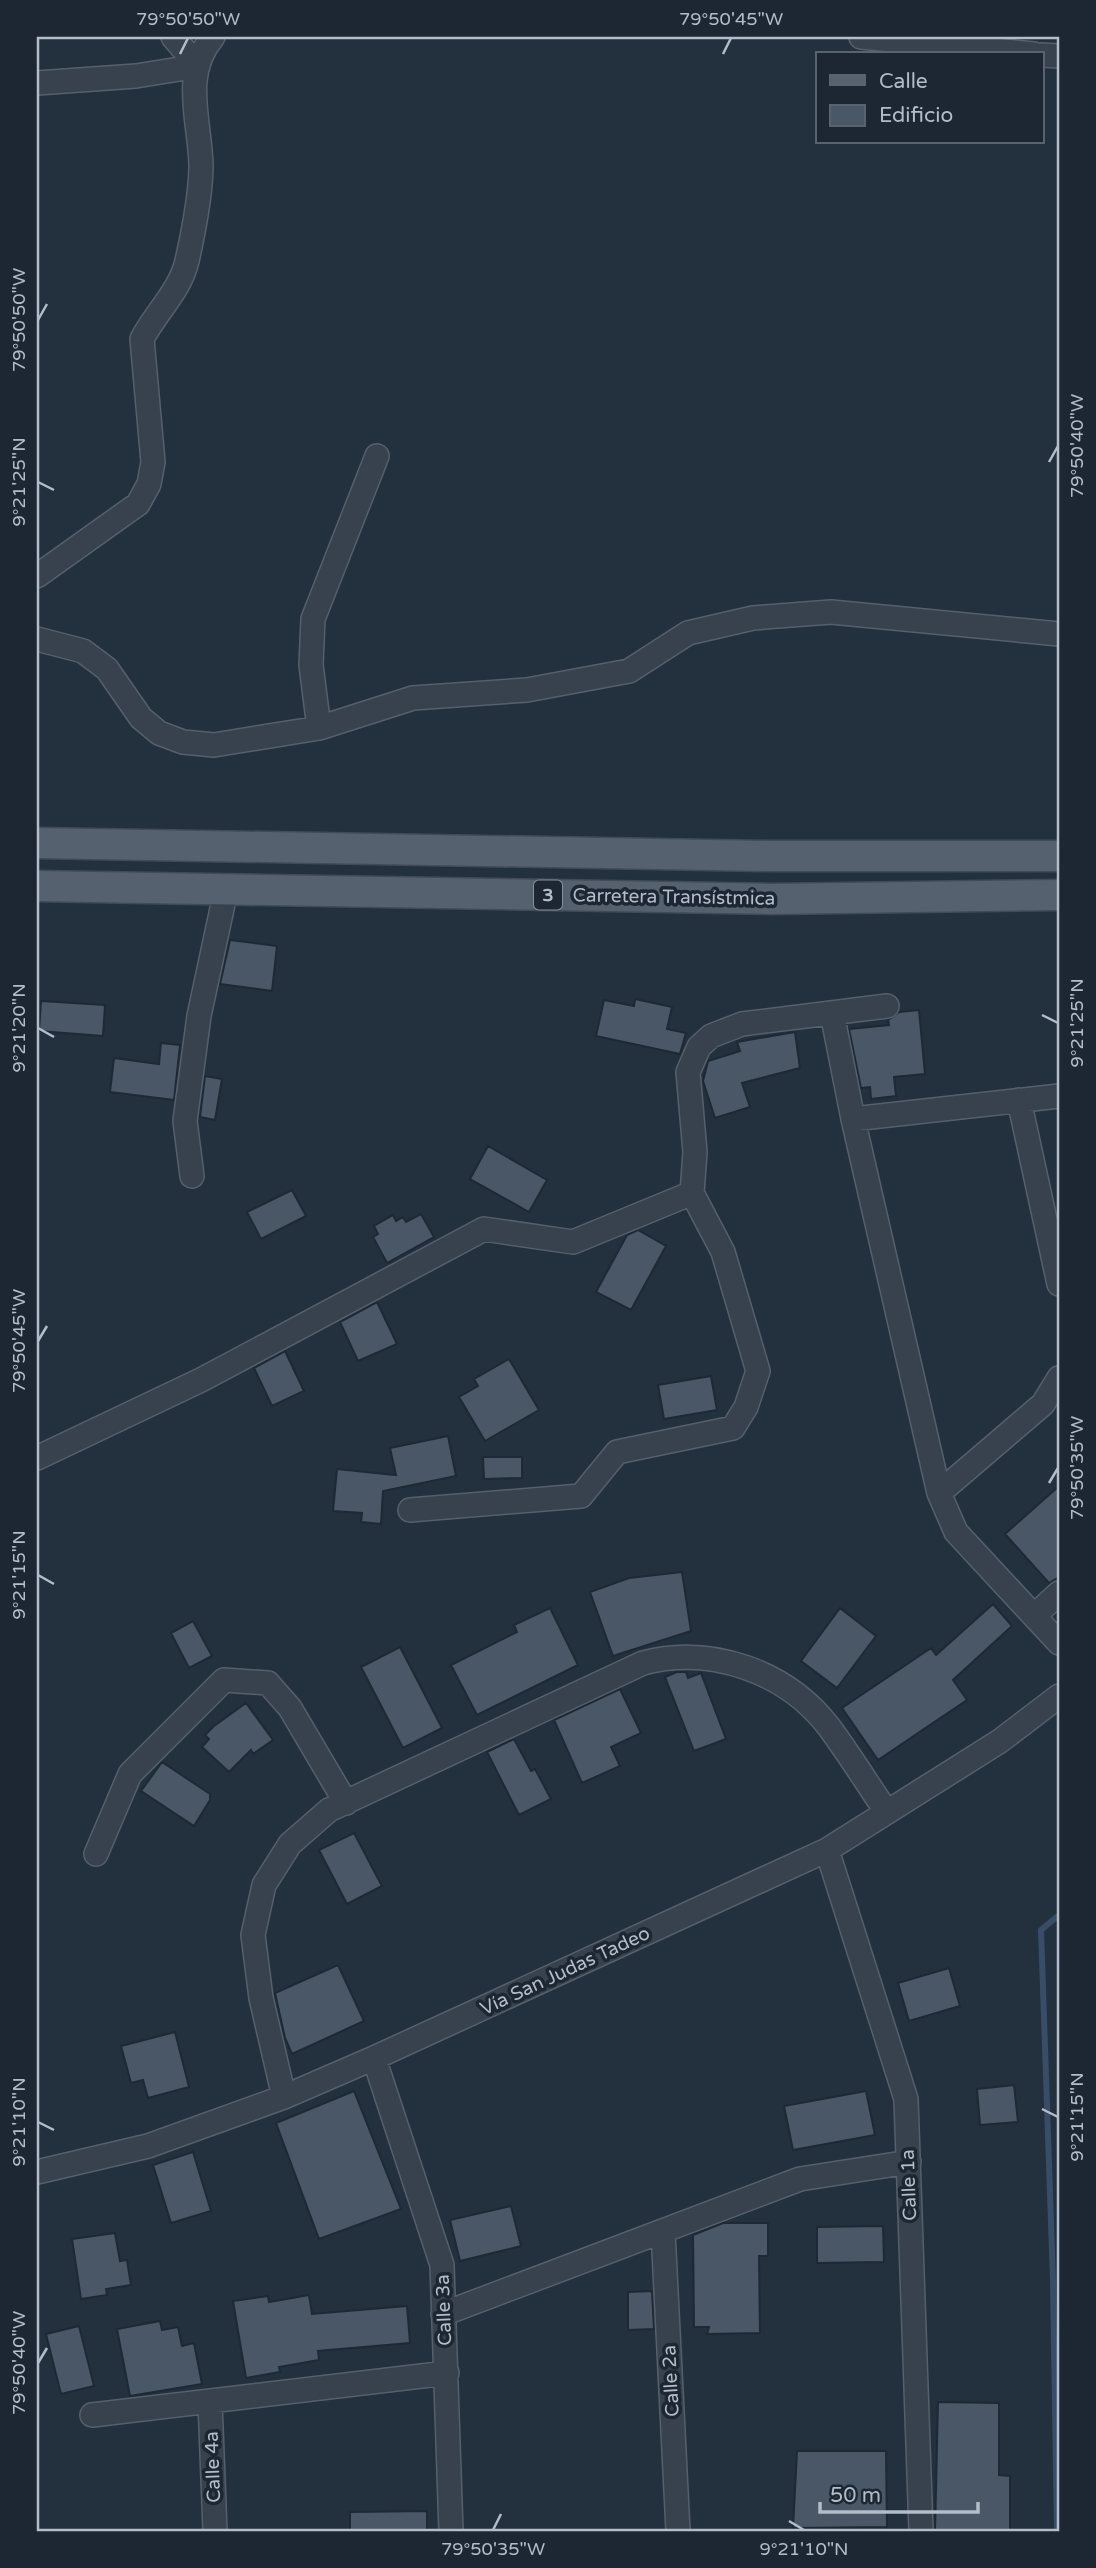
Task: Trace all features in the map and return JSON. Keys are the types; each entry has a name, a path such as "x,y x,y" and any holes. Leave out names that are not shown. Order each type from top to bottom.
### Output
{"main road":[{"name":"3","path":"37,843 770,856 1059,856"},
{"name":"Carretera Transístmica","path":"37,887 772,899 1059,895"}],"street":[{"path":"173,37 198,66"},
{"path":"37,576 138,504 149,484 153,462 142,339 151,321 180,284 187,262 201,168 193,85 202,49 213,37"},
{"path":"861,37 1014,52"},
{"path":"37,83 136,76 198,66"},
{"path":"319,728 311,665 313,619 377,456"},
{"path":"37,639 83,651 107,669 141,718 159,733 183,742 214,745 319,728 413,698 527,690 629,671 688,633 754,618 831,612 1059,634"},
{"path":"192,1175 185,1121 200,1016 226,890"},
{"path":"410,1510 581,1496 617,1452 733,1429 746,1408 758,1371 723,1252 692,1193 695,1152 688,1072 699,1047 711,1036 742,1024 887,1006"},
{"path":"832,1013 853,1119 939,1493 956,1532 1059,1643"},
{"path":"853,1119 1059,1096"},
{"path":"1019,1100 1057,1256 1059,1284"},
{"path":"37,1458 72,1438 201,1380 484,1229 573,1242 692,1193"},
{"path":"939,1493 1043,1404 1059,1378"},
{"path":"1034,1616 1059,1593"},
{"path":"284,2096 261,1998 253,1935 264,1885 290,1844 329,1810 643,1664 669,1656 729,1662 758,1672 795,1694 828,1726 886,1811"},
{"path":"96,1854 130,1774 224,1680 268,1683 290,1708 346,1802"},
{"name":"Vía San Judas Tadeo","path":"37,2172 148,2146 284,2096 374,2059 827,1850 1000,1741 1059,1696"},
{"name":"Calle 1a","path":"827,1850 906,2099 921,2531"},
{"name":"Calle 3a","path":"374,2059 442,2266 451,2531"},
{"path":"443,2314 800,2179 909,2162"},
{"name":"Calle 2a","path":"663,2231 678,2531"},
{"path":"92,2416 447,2373"},
{"name":"Calle 4a","path":"210,2402 215,2531"}],"building":[{"path":"230,940 277,946 272,991 220,984"},
{"path":"635,999 672,1007 667,1029 686,1033 680,1054 596,1036 604,1000 634,1006"},
{"path":"41,1001 105,1005 103,1036 39,1031"},
{"path":"919,1010 925,1074 894,1077 896,1096 871,1099 870,1087 861,1088 849,1029 889,1025 888,1020 899,1012"},
{"path":"795,1032 800,1068 742,1083 750,1107 715,1118 703,1081 708,1061 740,1051 737,1042"},
{"path":"161,1043 180,1045 174,1100 110,1092 114,1058 159,1064"},
{"path":"205,1076 222,1079 215,1120 200,1117"},
{"path":"488,1146 547,1180 529,1212 470,1179"},
{"path":"292,1190 306,1216 261,1239 247,1212"},
{"path":"421,1214 434,1237 387,1263 373,1237 378,1234 374,1226 393,1215 396,1221 403,1217 406,1222"},
{"path":"638,1230 666,1246 631,1310 596,1292 627,1235"},
{"path":"377,1302 397,1344 358,1361 340,1322"},
{"path":"285,1351 304,1391 272,1406 254,1368"},
{"path":"509,1359 539,1410 485,1441 459,1397 478,1386 474,1379"},
{"path":"711,1376 717,1410 664,1419 658,1385"},
{"path":"448,1436 456,1476 383,1491 381,1524 361,1522 362,1513 333,1511 337,1469 396,1475 390,1448"},
{"path":"483,1457 522,1457 522,1478 484,1479"},
{"path":"1059,1486 1059,1577 1049,1583 1005,1534"},
{"path":"682,1572 691,1631 613,1656 590,1592 629,1578"},
{"path":"993,1604 1012,1626 953,1680 967,1700 878,1760 842,1708 931,1648 936,1655"},
{"path":"550,1608 578,1665 477,1715 451,1665 517,1632 514,1625"},
{"path":"840,1608 876,1636 837,1688 801,1661"},
{"path":"193,1621 212,1656 189,1668 171,1633"},
{"path":"400,1647 442,1728 403,1748 361,1667"},
{"path":"686,1672 688,1678 701,1673 726,1739 694,1751 665,1677"},
{"path":"620,1689 641,1733 611,1747 620,1766 582,1783 554,1720"},
{"path":"246,1703 273,1740 253,1754 251,1750 229,1772 202,1747 209,1739 205,1735 214,1726"},
{"path":"514,1739 531,1771 535,1769 551,1799 519,1815 487,1752"},
{"path":"162,1762 210,1794 210,1800 194,1826 141,1791"},
{"path":"354,1833 382,1886 347,1904 319,1850"},
{"path":"338,1965 364,2021 292,2054 285,2038 275,1993"},
{"path":"949,1968 960,2006 909,2021 898,1983"},
{"path":"175,2032 189,2087 148,2098 143,2080 131,2083 121,2046"},
{"path":"1014,2085 1018,2122 980,2125 977,2089"},
{"path":"354,2091 401,2209 319,2239 276,2123"},
{"path":"866,2091 875,2135 793,2150 784,2106"},
{"path":"193,2152 211,2211 171,2223 153,2165"},
{"path":"511,2206 521,2246 460,2261 450,2220"},
{"path":"723,2223 768,2223 768,2256 759,2256 760,2333 707,2334 709,2327 694,2327 693,2235"},
{"path":"883,2226 884,2262 817,2263 817,2227"},
{"path":"115,2233 120,2261 127,2260 131,2285 106,2289 107,2295 81,2299 72,2239"},
{"path":"652,2291 654,2329 628,2330 628,2292"},
{"path":"309,2295 312,2314 407,2306 410,2343 318,2351 319,2360 279,2367 280,2372 246,2378 233,2301 268,2296 269,2302"},
{"path":"160,2321 162,2330 178,2327 182,2346 194,2343 202,2384 130,2396 117,2329"},
{"path":"79,2326 94,2386 61,2394 46,2334"},
{"path":"938,2402 999,2403 999,2475 1010,2476 1010,2531 935,2531"},
{"path":"797,2451 886,2451 887,2527 793,2528"},
{"path":"427,2511 427,2531 350,2531 350,2512"}],"waterway":[{"path":"1057,2531 1053,2281 1041,1930 1059,1915"}]}
